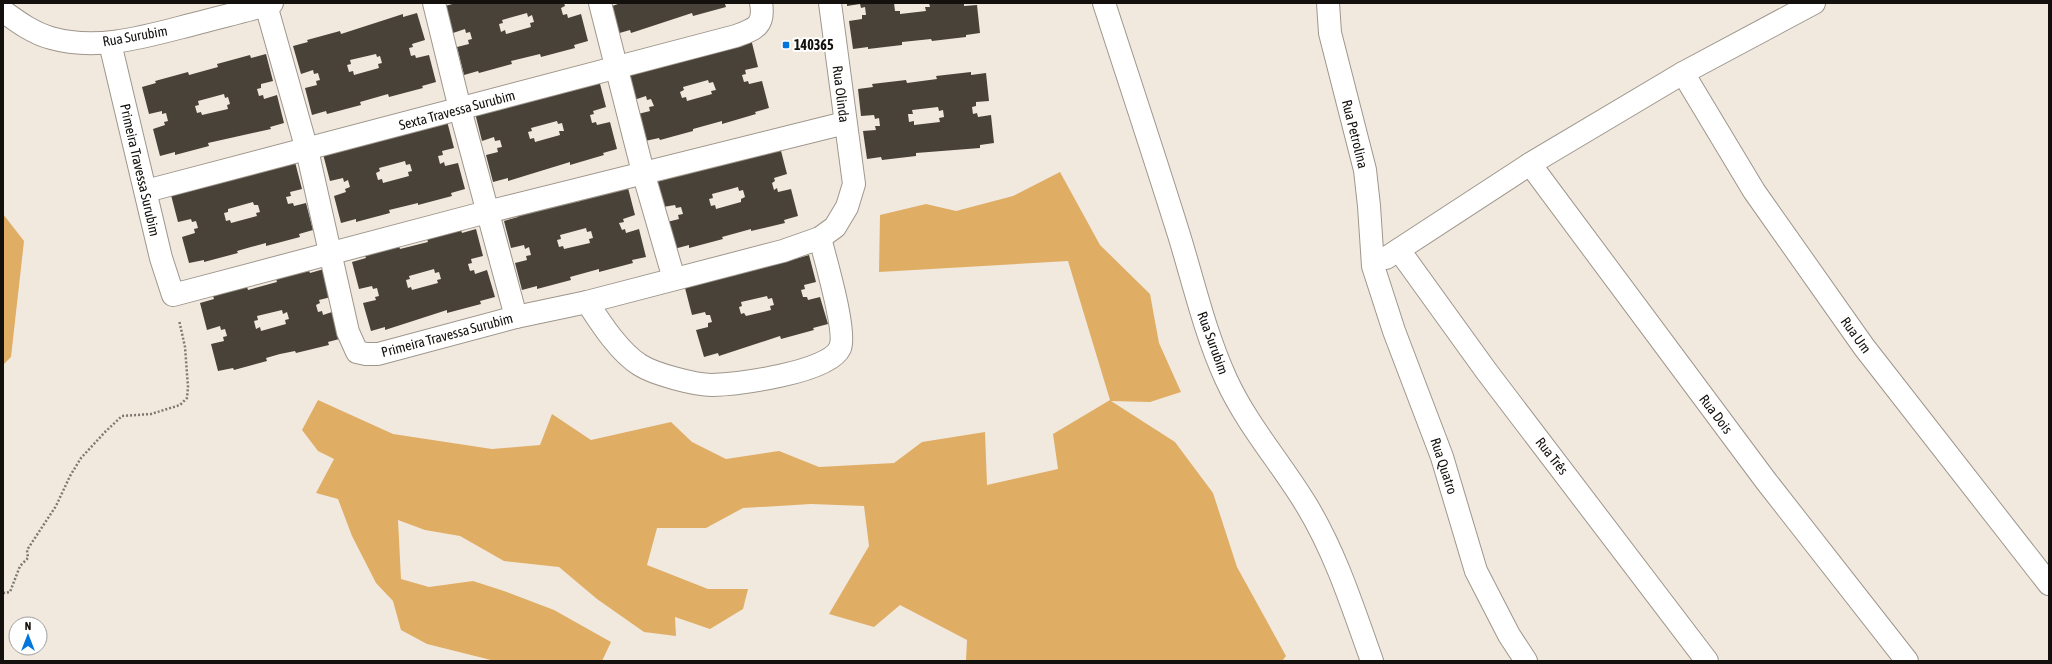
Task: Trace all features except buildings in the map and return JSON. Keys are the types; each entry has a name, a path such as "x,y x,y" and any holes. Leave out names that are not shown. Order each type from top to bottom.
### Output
{"street":[{"path":"434,3 460,109 516,317"},
{"path":"600,3 618,68 643,172 674,280"},
{"name":"Rua Olinda","path":"830,3 854,184"},
{"name":"Rua Surubim","path":"1104,3 1180,237 1212,348 1227,381 1256,433 1306,505 1323,535 1340,572 1372,661"},
{"name":"Rua Petrolina","path":"1328,3 1330,33 1365,170 1370,206 1373,266"},
{"path":"1373,266 1530,164 1684,73 1814,3"},
{"name":"Rua Surubim","path":"3,11 22,25 50,38 80,43 110,43 220,10 269,4"},
{"name":"Primeira Travessa Surubim","path":"269,4 307,150 348,332 357,352 378,354 516,317 587,302 783,251 820,238 835,227 847,207 854,184"},
{"name":"Sexta Travessa Surubim","path":"146,191 307,150 736,36 751,31 758,26 762,10"},
{"name":"Primeira Travessa Surubim","path":"110,43 146,191 160,258 173,295"},
{"name":"Rua Um","path":"1684,73 1754,191 1864,347 2045,571"},
{"path":"173,295 643,172 845,123"},
{"name":"Rua Dois","path":"1530,164 1766,482 1907,661"},
{"path":"587,302 605,330 640,365 688,382 711,385 766,379 793,372 818,364 835,354 840,348 840,327 820,238"},
{"name":"Rua Três","path":"1399,250 1487,372 1707,661"},
{"name":"Rua Quatro","path":"1373,266 1394,331 1442,457 1476,571 1509,635 1526,661"}],"path":[{"path":"3,593 10,592 20,566 28,558 27,550 56,506 70,476 81,458 105,432 122,416 151,414 180,405 187,398 188,387 185,347 173,295"}],"shaded area":[{"path":"1060,172 1100,245 1150,294 1159,343 1181,392 1150,402 1111,401 1175,442 1213,493 1237,567 1286,656 1282,661 966,661 967,640 900,605 874,627 829,614 869,546 864,506 811,504 743,508 706,528 657,528 647,565 708,589 748,589 743,609 710,629 675,617 676,636 644,632 597,599 559,567 504,561 460,536 425,530 398,520 401,579 429,587 473,581 554,610 611,642 602,661 495,661 427,644 401,630 393,601 376,583 352,536 338,499 316,493 334,459 318,451 302,430 318,400 393,434 492,449 540,445 552,414 591,440 671,422 692,442 726,459 779,451 819,467 894,463 922,442 985,432 987,485 1058,469 1053,434 1110,400 1068,261 879,272 880,215 926,204 956,211 1013,196"},
{"path":"3,214 24,241 11,357 3,365"}],"place":[{"name":"140365","path":"786,45"}]}
